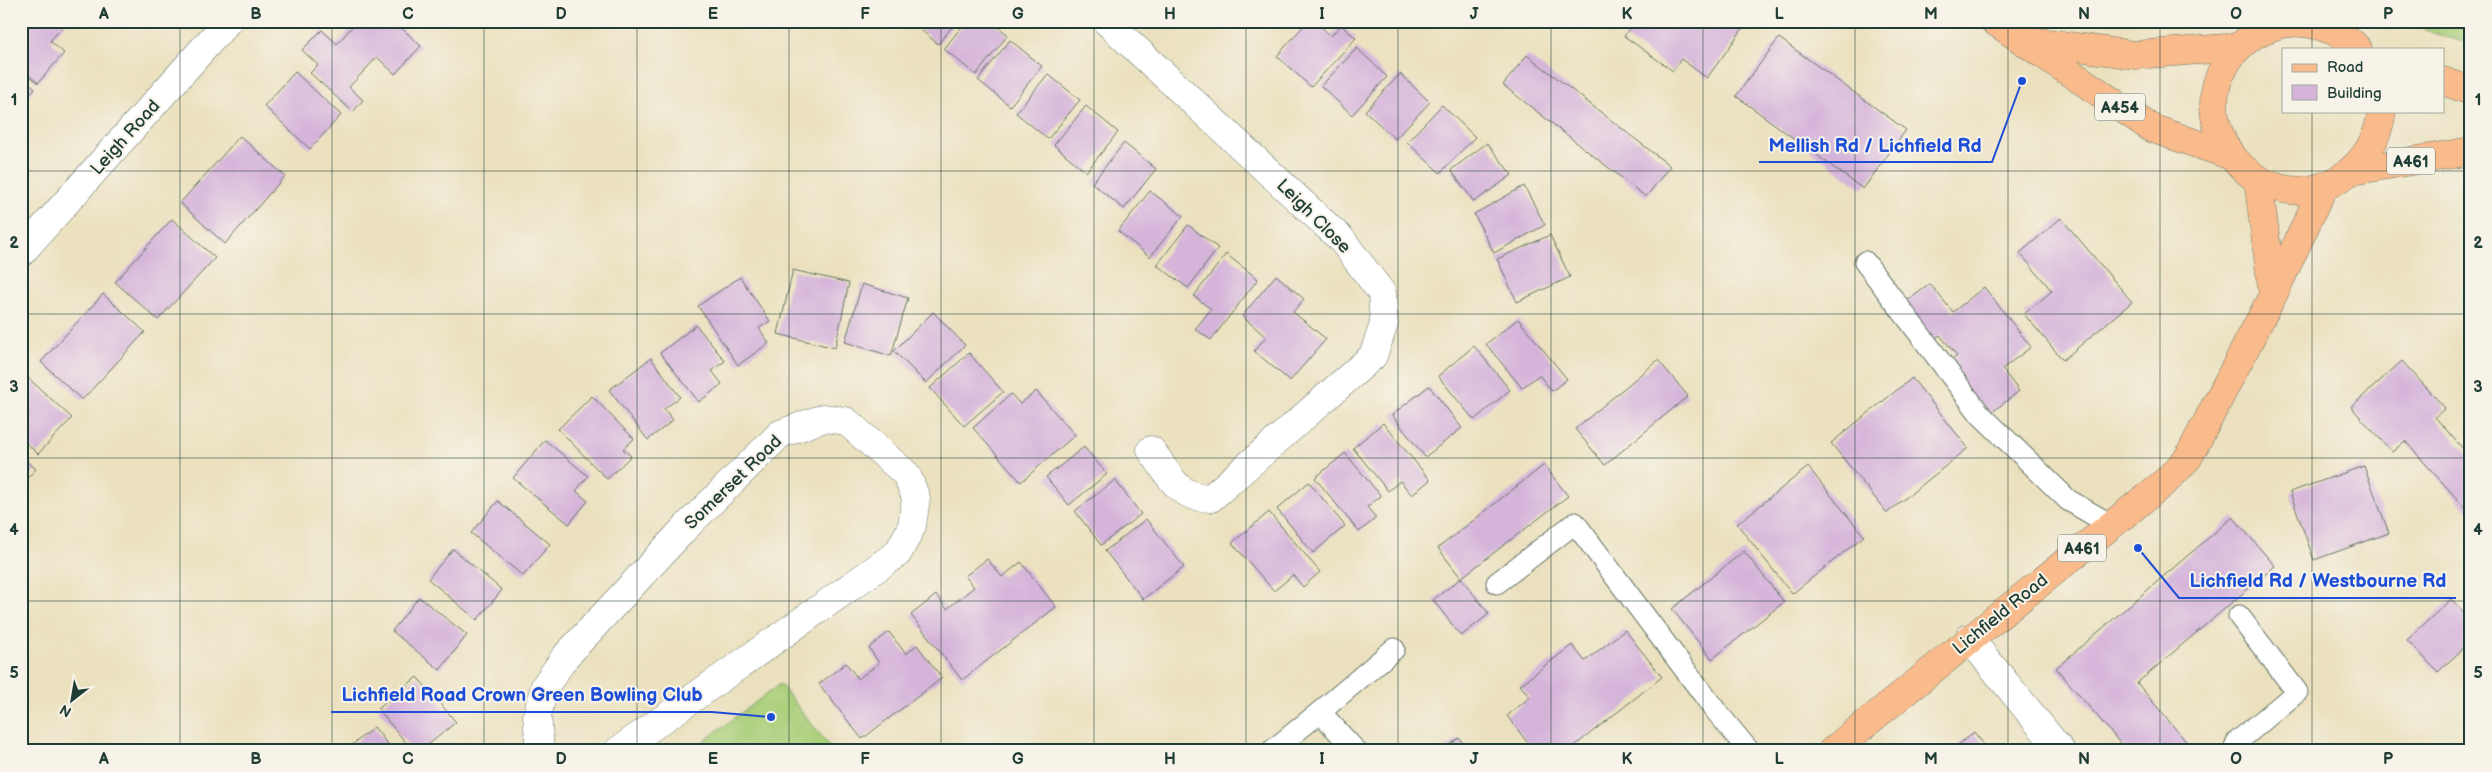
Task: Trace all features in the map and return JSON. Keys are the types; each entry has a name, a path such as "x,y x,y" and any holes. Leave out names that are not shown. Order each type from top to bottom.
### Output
{"main road":[{"name":"A454","path":"1994,21 2151,128 2230,155"},
{"path":"2359,48 2326,27 2303,23 2281,23 2260,31 2239,47 2225,65 2215,92 2214,111 2217,128 2230,155 2240,167 2258,180 2292,190 2324,186 2352,171 2366,156 2376,138 2382,112"},
{"name":"A454","path":"2020,39 2134,55 2239,47"},
{"path":"2444,81 2471,92"},
{"name":"A461","path":"2352,171 2471,151"},
{"path":"2258,180 2273,296"},
{"name":"Lichfield Road","path":"1832,751 1969,638 2166,481 2188,458 2273,296 2324,186"}],"street":[{"name":"Leigh Road","path":"21,253 228,21"},
{"name":"Leigh Close","path":"1106,21 1341,239 1382,293 1384,324 1373,356 1211,498 1196,498 1183,492 1151,450"},
{"name":"Somerset Road","path":"540,751 537,715 545,686 565,657 688,526 780,434 824,418 846,421 907,475 913,490 916,498 912,526 898,553 618,751"},
{"path":"1969,638 2061,751"}],"lane":[{"path":"1865,262 1980,414 2068,500 2111,525"},
{"path":"1497,583 1575,523 1716,711 1749,751"},
{"path":"2234,751 2237,742 2297,692 2239,616"},
{"path":"1272,751 1394,649"},
{"path":"1320,712 1356,751"}],"green space":[{"path":"2411,21 2471,21 2471,44 2434,34"},
{"path":"780,684 833,751 690,751"}],"building":[{"path":"21,21 68,21 50,41 64,53 38,83 21,68"},
{"path":"357,21 394,21 421,46 395,74 377,57 349,87 363,100 353,112 310,73 318,65 302,50 322,30 337,44"},
{"path":"910,21 957,21 938,44"},
{"path":"966,21 991,21 1008,35 976,75 944,49"},
{"path":"1308,21 1315,21 1331,36 1341,25 1356,38 1311,87 1277,56"},
{"path":"1635,21 1741,21 1746,24 1707,78 1681,59 1673,71 1624,36"},
{"path":"1779,38 1906,130 1863,189 1736,96"},
{"path":"1010,40 1042,66 1010,106 978,80"},
{"path":"1357,48 1387,77 1352,115 1321,86"},
{"path":"1527,55 1670,166 1646,197 1503,85"},
{"path":"295,72 341,115 310,149 264,106"},
{"path":"1048,74 1080,100 1048,139 1016,113"},
{"path":"1400,74 1430,102 1395,139 1365,111"},
{"path":"21,76 35,88 21,104"},
{"path":"1442,105 1475,137 1440,173 1407,142"},
{"path":"1086,106 1118,132 1086,172 1054,145"},
{"path":"240,136 285,176 225,244 180,203"},
{"path":"1124,143 1156,169 1124,209 1092,183"},
{"path":"1487,143 1512,175 1474,202 1451,170"},
{"path":"1524,186 1545,225 1494,253 1474,214"},
{"path":"1150,191 1183,216 1150,257 1118,231"},
{"path":"2061,218 2132,302 2063,360 2024,314 2052,291 2020,253"},
{"path":"172,219 215,258 158,320 115,282"},
{"path":"1188,225 1218,248 1188,288 1157,265"},
{"path":"1550,235 1570,277 1517,302 1497,259"},
{"path":"1226,254 1258,279 1211,340 1195,329 1211,309 1194,296"},
{"path":"793,270 849,283 835,348 778,334"},
{"path":"1276,275 1304,299 1293,312 1326,339 1290,381 1254,351 1266,337 1242,316"},
{"path":"740,277 770,321 759,328 769,343 738,365 698,306"},
{"path":"862,284 908,298 891,356 845,342"},
{"path":"1930,284 1953,312 1984,287 2031,347 2002,369 2019,391 1986,417 1946,365 1957,356 1940,335 1928,344 1899,307"},
{"path":"103,294 145,332 82,400 41,362"},
{"path":"933,312 965,345 926,383 894,351"},
{"path":"1518,319 1567,379 1552,391 1539,375 1522,388 1486,344"},
{"path":"696,325 725,361 712,371 722,384 699,402 660,353"},
{"path":"1474,346 1510,390 1474,420 1438,376"},
{"path":"969,353 1003,392 964,426 930,388"},
{"path":"651,358 680,397 664,409 673,420 648,440 609,390"},
{"path":"1658,360 1688,396 1605,465 1575,429"},
{"path":"2402,361 2445,408 2435,417 2471,458 2471,507 2467,510 2405,441 2392,452 2351,407"},
{"path":"27,377 72,418 38,454 21,438 21,383"},
{"path":"1912,378 1968,448 1887,513 1831,443"},
{"path":"1429,386 1462,428 1425,457 1392,415"},
{"path":"1036,391 1075,435 1021,482 973,428 1011,394 1020,404"},
{"path":"592,396 634,439 623,449 631,456 607,479 558,429"},
{"path":"1383,423 1430,480 1412,495 1400,481 1388,491 1353,448"},
{"path":"545,440 588,476 576,491 588,501 569,524 513,478"},
{"path":"1084,447 1107,474 1069,505 1046,477"},
{"path":"1345,453 1381,496 1367,507 1376,518 1359,532 1315,478"},
{"path":"21,457 36,469 21,485"},
{"path":"1544,465 1568,496 1461,578 1438,548"},
{"path":"2364,466 2389,533 2314,560 2290,492"},
{"path":"1808,467 1864,536 1792,594 1737,524"},
{"path":"1115,480 1141,514 1101,545 1075,511"},
{"path":"1309,482 1345,526 1313,553 1277,509"},
{"path":"498,501 550,544 523,576 471,533"},
{"path":"1269,512 1320,572 1303,587 1293,575 1274,591 1232,543"},
{"path":"2233,517 2275,566 2137,683 2194,751 2127,751 2056,668"},
{"path":"1146,519 1184,567 1143,599 1105,551"},
{"path":"453,549 502,590 477,620 428,579"},
{"path":"1744,551 1784,602 1712,659 1672,609"},
{"path":"987,559 1002,577 1021,562 1056,607 962,680 911,615 936,595 947,609 974,587 965,576"},
{"path":"1461,578 1489,614 1461,636 1433,600"},
{"path":"419,597 467,635 440,670 392,631"},
{"path":"2451,599 2471,620 2471,641 2438,672 2407,640"},
{"path":"1625,630 1662,677 1568,751 1534,751 1507,716 1530,697 1520,685 1572,645 1585,661"},
{"path":"889,632 906,654 917,645 942,678 862,739 819,684 846,663 858,679 879,663 869,648"},
{"path":"417,677 456,722 421,751 413,751 378,709"},
{"path":"374,727 393,751 345,751"},
{"path":"1974,732 1989,751 1951,751"},
{"path":"1459,738 1470,751 1442,751"}],"place":[{"name":"Mellish Rd / Lichfield Rd","path":"2022,81"},
{"name":"Lichfield Rd / Westbourne Rd","path":"2138,548"},
{"name":"Lichfield Road Crown Green Bowling Club","path":"771,717"}]}
